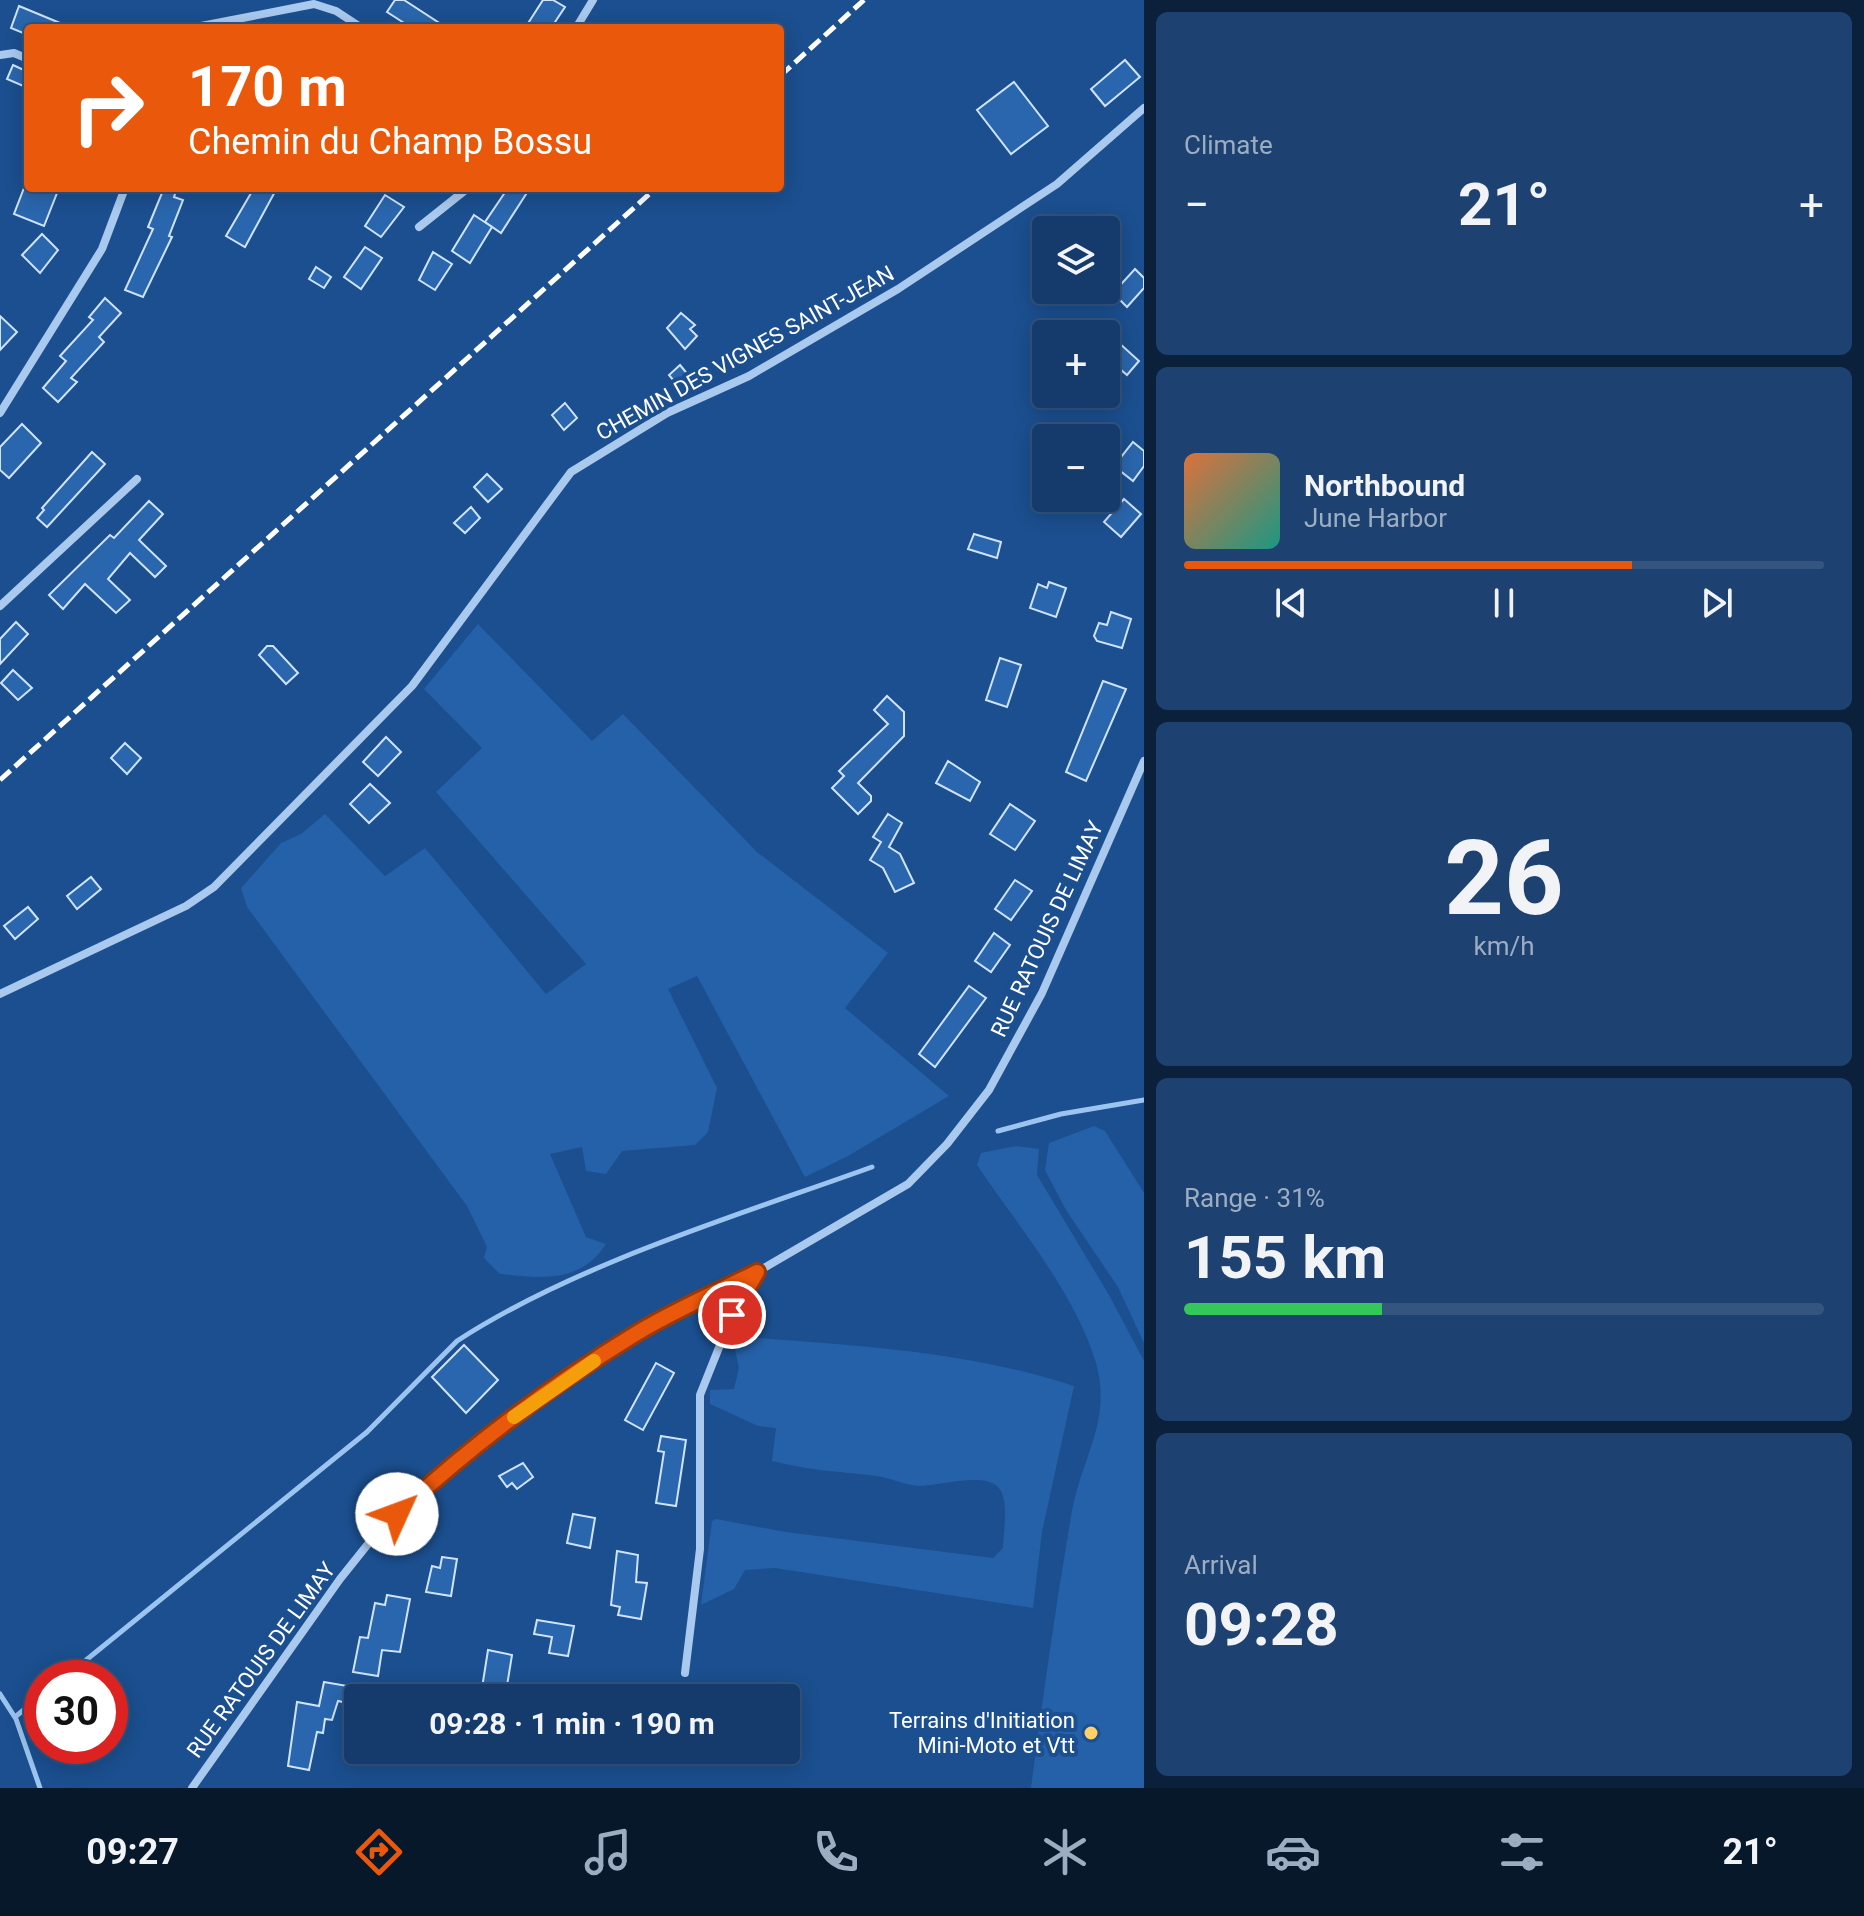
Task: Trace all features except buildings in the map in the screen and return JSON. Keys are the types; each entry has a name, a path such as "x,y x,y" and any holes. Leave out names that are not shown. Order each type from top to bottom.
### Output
{"street":[{"path":"578,24 593,0"},
{"path":"212,24 314,4 336,11 356,24"},
{"path":"0,55 14,53 24,57"},
{"name":"CHEMIN DES VIGNES SAINT-JEAN","path":"0,994 186,906 214,887 412,686 571,472 667,413 749,376 898,289 1057,184 1144,108"},
{"path":"0,413 102,249 123,192"},
{"path":"419,227 463,192"},
{"path":"1,603 137,479"},
{"name":"RUE RATOUIS DE LIMAY","path":"192,1788 367,1545 450,1465 557,1384 639,1332 757,1272 908,1184 947,1144 989,1090 1042,993 1144,761"},
{"path":"685,1673 700,1549 700,1395 732,1315 757,1272"}],"shaded area":[{"path":"478,624 592,741 623,714 757,852 888,953 845,1008 949,1096 848,1156 805,1177 697,976 668,989 717,1088 708,1132 695,1145 622,1151 606,1174 586,1171 582,1147 550,1154 586,1237 606,1244 584,1266 559,1276 500,1274 484,1258 487,1247 467,1206 247,907 241,888 281,843 301,834 325,814 385,876 425,848 546,994 586,964 436,792 482,748 424,689"},
{"path":"1094,1126 1105,1131 1144,1193 1144,1343 1118,1287 1066,1210 1045,1170 1049,1143"},
{"path":"1016,1146 1039,1149 1037,1175 1109,1295 1144,1361 1144,1788 1031,1788 1072,1511 1098,1421 1100,1384 1087,1337 1060,1286 977,1165 981,1153"},
{"path":"732,1336 862,1346 948,1357 991,1364 1074,1386 1042,1532 1033,1608 775,1568 745,1570 734,1589 701,1605 712,1521 716,1519 786,1532 993,1558 1003,1548 1004,1500 998,1487 991,1483 971,1480 919,1486 877,1476 811,1469 772,1461 776,1428 758,1426 710,1404 710,1390 734,1389 739,1368"}],"waterway":[{"path":"998,1131 1061,1114 1144,1100"},
{"path":"86,1660 367,1432 457,1341 503,1313 605,1265 872,1167"},
{"path":"0,1694 16,1719 40,1788"},
{"path":"15,1717 24,1710"}],"railway":[{"path":"784,72 864,0"},
{"path":"0,780 652,192"}],"slow traffic":[{"path":"514,1417 594,1361"}],"place":[{"name":"Terrains d'Initiation Mini-Moto et Vtt","path":"1091,1733"}],"route":[{"path":"397,1514 461,1456 557,1384 639,1332 757,1272 732,1315"}]}
